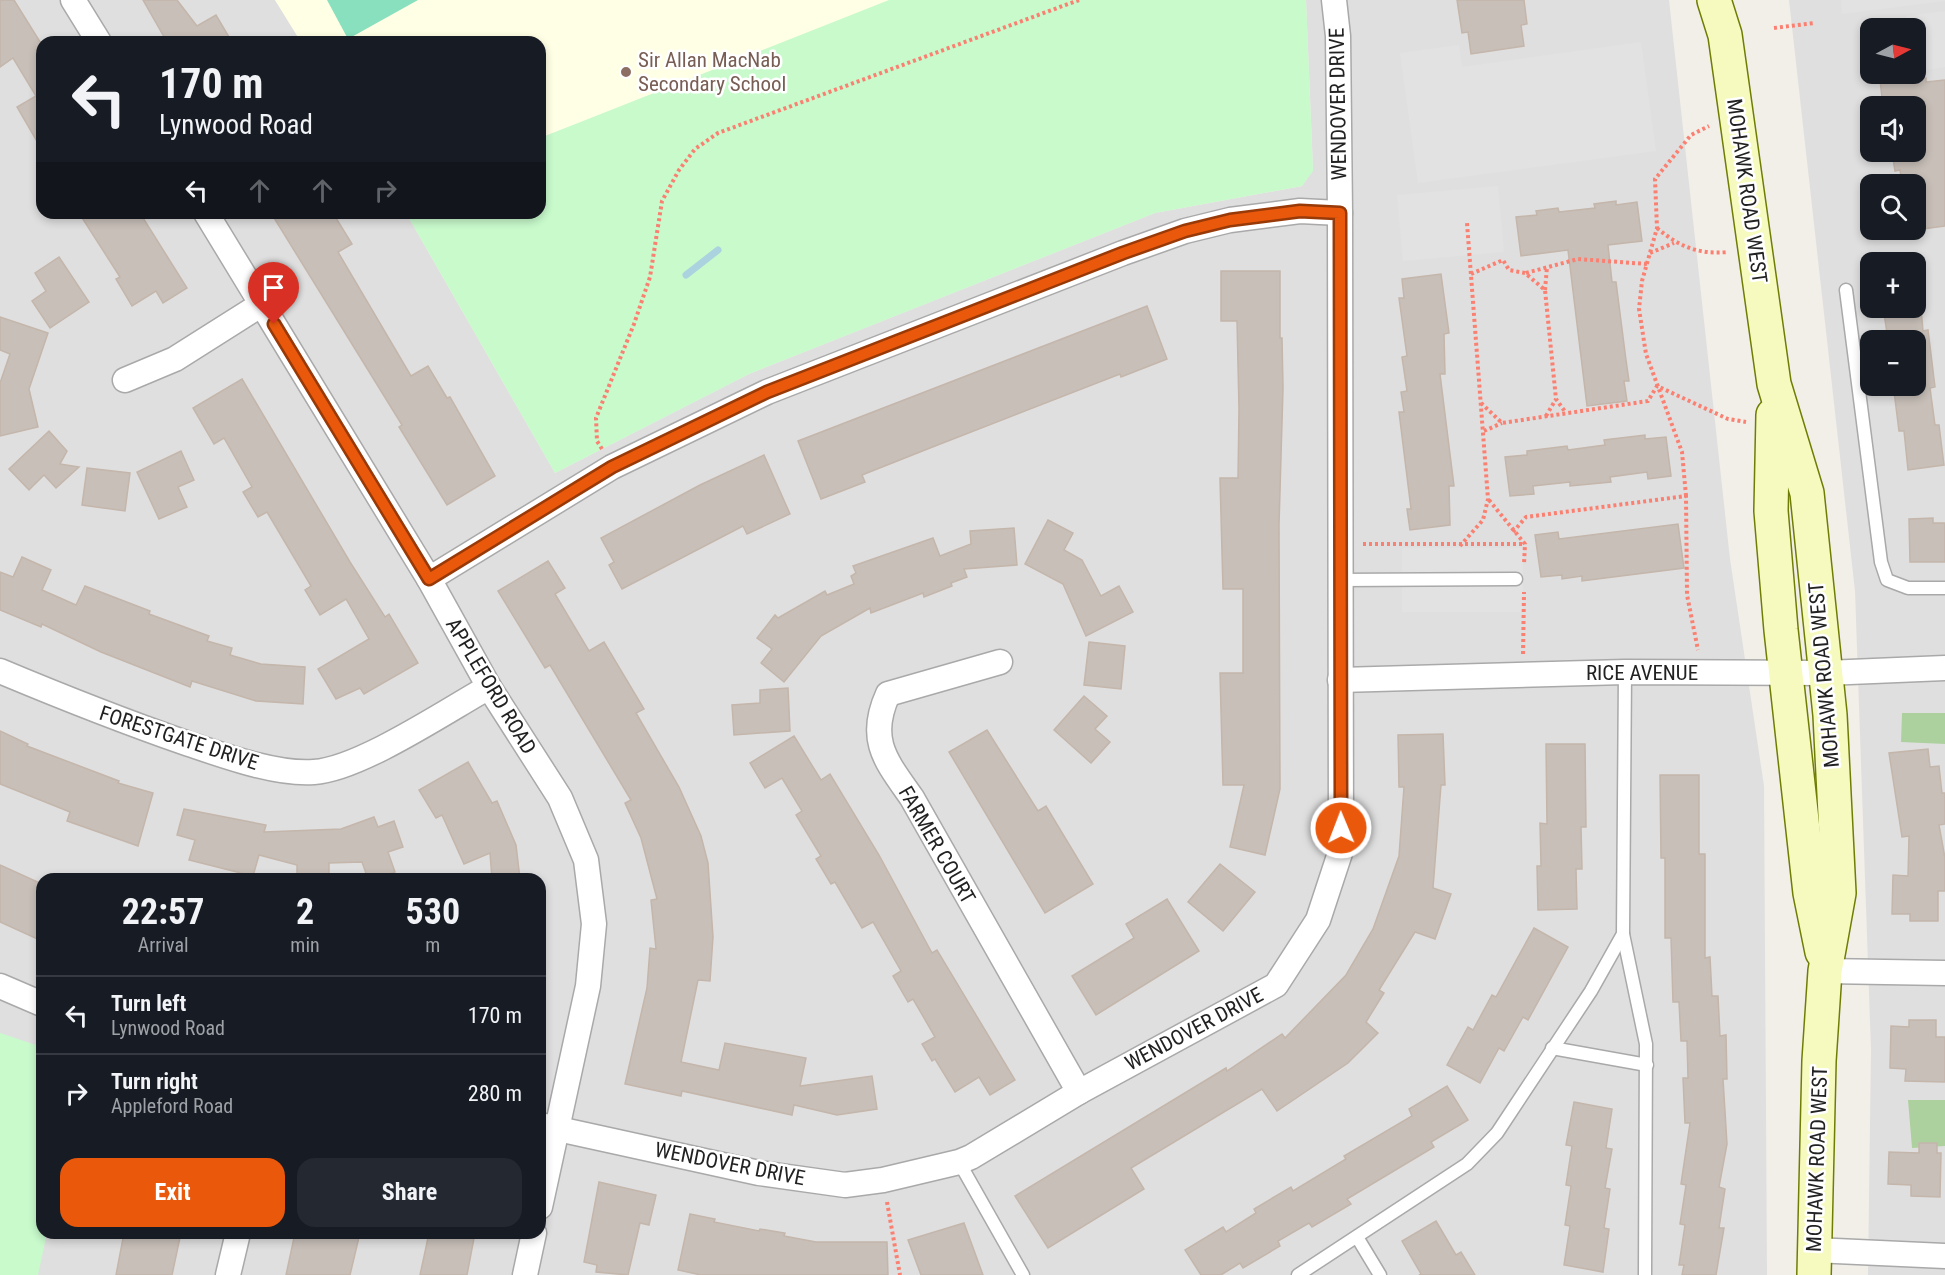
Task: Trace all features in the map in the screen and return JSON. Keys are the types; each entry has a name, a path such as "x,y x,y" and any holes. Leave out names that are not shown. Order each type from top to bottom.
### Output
{"main road":[{"name":"MOHAWK ROAD WEST","path":"1714,0 1725,35 1774,384 1807,493 1826,673 1839,893 1826,970 1820,1061 1814,1262"},
{"name":"MOHAWK ROAD WEST","path":"1725,35 1727,0"},
{"name":"MOHAWK ROAD WEST","path":"1774,384 1771,511 1810,893 1826,970"}],"street":[{"path":"73,0 95,36"},
{"name":"WENDOVER DRIVE","path":"549,1126 759,1173 845,1185 883,1180 959,1162 971,1157 1079,1092 1276,985 1318,920 1341,850 1340,213 1338,36 1334,0"},
{"path":"429,579 612,467 767,392 1123,253 1230,220 1300,211 1340,213"},
{"name":"APPLEFORD ROAD","path":"210,219 429,579 489,687 560,798 586,860 594,924 588,986 549,1126 546,1153"},
{"path":"125,380 175,358 262,304"},
{"name":"FARMER COURT","path":"1000,662 888,694 879,714 880,747 882,756 912,798 1079,1092"},
{"name":"RICE AVENUE","path":"1340,680 1624,672 1826,673 1945,668"},
{"name":"FORESTGATE DRIVE","path":"0,672 97,712 225,756 268,767 314,772 355,762 489,687"},
{"path":"1826,970 1945,973"},
{"path":"0,986 36,1001"},
{"path":"228,1275 237,1239"},
{"path":"525,1275 533,1239"},
{"path":"1814,1262 1945,1256"}],"lane":[{"path":"1846,290 1881,562 1887,580 1908,588 1945,588"},
{"path":"1339,580 1516,579"},
{"path":"1624,672 1623,934 1646,1044 1645,1275"},
{"path":"1298,1275 1467,1164 1497,1133 1591,991 1623,934"},
{"path":"1552,1048 1647,1065"},
{"path":"959,1162 1023,1275"},
{"path":"1357,1237 1380,1275"}],"path":[{"path":"612,467 597,441 596,418 634,324 650,277 662,201 679,170 695,149 718,133 1079,0"},
{"path":"1774,28 1814,23"},
{"path":"1700,672 1695,627 1688,595 1686,496 1682,452 1646,354 1639,309 1647,264 1657,228 1655,179 1691,135 1736,112"},
{"path":"1460,546 1483,520 1488,500 1467,224"},
{"path":"1657,228 1674,243 1707,254 1755,249"},
{"path":"1650,253 1674,243"},
{"path":"1471,274 1503,260 1509,270 1525,273 1578,259 1647,264"},
{"path":"1547,267 1545,290 1556,399 1566,413"},
{"path":"1525,273 1545,290"},
{"path":"1483,431 1502,423 1648,401 1657,386"},
{"path":"1657,386 1728,419 1773,426"},
{"path":"1546,416 1556,399"},
{"path":"1481,403 1502,423"},
{"path":"1513,532 1526,517 1686,496"},
{"path":"1339,543 1460,546 1524,544"},
{"path":"883,1180 900,1275"}],"shaded area":[{"path":"0,0 275,0 297,36 36,36 36,219 409,219 555,473 749,374 1155,213 1302,186 1313,170 1306,0 1669,0 1730,559 1764,786 1767,1275 0,1275"},
{"name":"Sir Allan MacNab Secondary School","path":"275,0 897,0 546,136 546,36 297,36"},
{"path":"1789,0 1945,0 1945,1275 1868,1275 1871,1050 1855,591"},
{"path":"1841,0 1945,0 1945,1 1842,14"},
{"path":"1945,11 1945,67 1927,70 1926,18 1906,18 1906,16"},
{"path":"1641,42 1656,151 1418,183 1400,53 1459,45 1462,67"},
{"path":"1498,186 1504,252 1403,261 1397,195"},
{"path":"1402,548 1523,548 1523,612 1402,612"}],"green space":[{"path":"327,0 418,0 353,36 346,36"},
{"path":"889,0 1306,0 1313,171 1302,186 1155,213 749,374 555,473 409,219 546,219 546,136"},
{"path":"1902,713 1945,713 1945,744 1901,742"},
{"path":"0,1033 36,1045 36,1239 46,1239 38,1275 0,1275"},
{"path":"1908,1100 1945,1100 1945,1146 1912,1148"}],"building":[{"path":"0,0 14,0 36,36 36,96 13,58 0,67"},
{"path":"143,0 177,0 197,26 216,15 228,36 164,36"},
{"path":"1457,0 1524,0 1527,24 1521,25 1524,46 1471,54 1468,32 1462,33"},
{"path":"1945,80 1945,226 1926,229 1926,174 1901,174 1900,170 1895,171 1894,162 1926,162 1926,96 1882,96 1880,84 1926,84 1926,82"},
{"path":"36,96 36,140 17,107"},
{"path":"1616,201 1616,205 1637,202 1642,241 1608,245 1612,282 1616,282 1629,381 1624,381 1627,401 1587,406 1568,250 1521,256 1516,217 1537,215 1536,211 1558,208 1559,212 1595,208 1594,204"},
{"path":"83,219 144,219 187,288 163,303 156,291 132,306 116,279 120,277"},
{"path":"275,219 337,219 352,244 338,252 411,376 428,366 447,398 450,397 495,476 447,505 399,427 402,425"},
{"path":"59,257 89,302 50,328 32,301 46,291 35,273"},
{"path":"1221,271 1280,271 1283,388 1279,525 1280,789 1265,855 1230,847 1244,785 1223,785 1220,673 1243,673 1243,589 1223,589 1220,478 1238,478 1239,409 1237,321 1221,321"},
{"path":"1441,274 1449,333 1444,334 1445,374 1440,374 1454,486 1449,486 1450,525 1410,530 1407,509 1411,509 1399,412 1404,412 1401,392 1407,391 1402,357 1407,356 1399,298 1404,298 1402,279"},
{"path":"1147,306 1167,359 1121,377 1120,374 862,475 865,482 821,499 798,441"},
{"path":"0,317 48,333 29,389 38,427 0,436 0,383 10,354 0,350"},
{"path":"1885,318 1922,318 1923,330 1887,330"},
{"path":"1926,330 1928,330 1935,387 1930,388 1935,425 1939,425 1944,465 1908,470 1904,431 1899,431 1895,396 1926,396"},
{"path":"242,379 350,562 385,617 389,614 418,663 364,694 360,688 336,699 318,669 369,639 346,599 320,615 305,590 311,586 267,512 258,517 243,492 252,487 224,438 214,444 193,408"},
{"path":"49,431 67,451 60,464 79,467 56,488 44,475 29,490 9,469"},
{"path":"1645,435 1645,439 1666,437 1671,476 1648,479 1647,472 1610,477 1611,482 1570,486 1570,482 1533,486 1534,494 1510,496 1505,457 1527,455 1527,451 1567,446 1568,450 1605,445 1604,440"},
{"path":"181,451 194,480 178,487 187,507 159,519 137,472"},
{"path":"764,455 790,514 747,534 743,526 622,589 609,565 614,562 601,538 700,485"},
{"path":"87,468 130,473 125,511 82,505"},
{"path":"1933,518 1933,523 1945,523 1945,562 1910,562 1909,519"},
{"path":"1048,520 1073,533 1064,550 1082,560 1101,596 1119,586 1133,612 1086,636 1063,584 1025,564"},
{"path":"1678,524 1684,568 1582,581 1582,576 1562,579 1562,575 1541,577 1535,535 1558,532 1559,539"},
{"path":"1014,528 1017,565 964,569 967,577 951,583 952,586 924,597 923,593 871,613 870,608 821,636 784,682 761,663 772,649 757,638 775,615 778,618 825,591 827,595 854,584 851,576 856,573 853,566 933,538 940,556 971,544 970,531"},
{"path":"22,557 51,570 42,590 76,605 85,586 150,611 149,614 209,636 207,641 232,648 230,655 261,664 305,667 303,704 256,701 192,681 190,687 101,652 42,624 41,627 0,610 0,572 13,577"},
{"path":"548,561 565,588 555,594 589,651 604,642 644,709 636,713 679,787 701,836 708,863 713,937 710,981 698,980 681,1062 719,1070 725,1043 806,1058 800,1086 872,1076 877,1109 837,1115 794,1105 792,1115 682,1091 681,1096 625,1084 647,988 650,948 656,949 651,900 657,899 641,838 625,803 631,800 550,665 545,668 498,591"},
{"path":"1089,642 1125,646 1121,689 1084,685"},
{"path":"788,688 790,731 734,735 732,705 760,703 760,690"},
{"path":"1084,696 1107,716 1095,729 1110,742 1091,763 1054,730"},
{"path":"987,730 1038,811 1046,806 1093,884 1045,913 949,752"},
{"path":"0,731 28,744 27,746 119,781 118,783 153,793 138,846 67,821 70,812 0,784"},
{"path":"1443,734 1445,785 1441,785 1433,888 1451,894 1435,939 1415,932 1379,990 1384,993 1366,1022 1378,1033 1348,1063 1277,1111 1262,1089 1131,1168 1144,1189 1048,1248 1015,1196 1226,1068 1227,1071 1282,1034 1285,1038 1346,975 1373,929 1399,856 1404,787 1399,787 1398,735"},
{"path":"794,736 821,780 830,774 879,855 932,953 937,950 1015,1080 990,1095 979,1077 955,1092 935,1059 932,1061 922,1044 935,1037 913,999 908,1002 893,976 901,971 873,922 862,928 835,882 831,884 816,859 821,856 796,815 802,811 782,778 765,788 750,763"},
{"path":"1546,744 1585,744 1586,827 1581,827 1582,869 1576,869 1577,909 1538,910 1537,866 1541,866 1540,823 1547,824"},
{"path":"1928,749 1930,767 1939,766 1942,793 1945,793 1945,824 1939,825 1945,858 1945,891 1938,891 1938,921 1910,921 1910,914 1892,914 1893,875 1908,876 1909,836 1902,837 1889,753"},
{"path":"468,762 492,803 497,801 516,845 519,873 492,873 490,853 464,864 442,815 436,818 419,790"},
{"path":"1660,775 1699,775 1699,854 1705,854 1705,958 1710,957 1712,996 1718,996 1720,1036 1726,1035 1727,1079 1723,1079 1727,1144 1719,1187 1725,1189 1719,1228 1724,1228 1716,1275 1682,1275 1684,1265 1679,1265 1685,1225 1680,1224 1686,1185 1681,1184 1690,1123 1685,1123 1683,1078 1688,1078 1687,1041 1681,1041 1679,1002 1673,1002 1671,938 1665,938 1665,858 1661,858"},
{"path":"184,809 266,825 264,832 341,829 374,817 378,827 394,821 403,847 388,852 395,872 392,873 366,873 362,862 329,863 329,873 297,873 297,865 259,855 254,873 241,873 189,860 195,840 177,835"},
{"path":"1220,864 1255,892 1223,931 1188,902"},
{"path":"0,865 36,881 36,938 0,922"},
{"path":"1167,899 1199,951 1096,1015 1072,976 1134,938 1126,924"},
{"path":"1534,928 1568,947 1528,1020 1523,1017 1504,1051 1499,1048 1480,1083 1447,1065 1468,1027 1473,1030 1492,995 1496,997"},
{"path":"1909,1020 1936,1020 1936,1037 1945,1037 1945,1082 1905,1081 1906,1069 1890,1068 1891,1026 1909,1027"},
{"path":"1447,1086 1468,1120 1431,1142 1434,1147 1347,1199 1351,1204 1312,1227 1309,1223 1278,1241 1280,1246 1243,1268 1240,1263 1221,1275 1201,1275 1185,1250 1223,1227 1226,1232 1256,1213 1254,1209 1291,1187 1293,1191 1346,1159 1344,1156 1412,1116 1409,1109"},
{"path":"1574,1102 1612,1109 1606,1148 1612,1149 1605,1188 1610,1189 1604,1228 1609,1229 1603,1272 1564,1265 1570,1226 1565,1225 1571,1186 1566,1185 1572,1146 1566,1145"},
{"path":"1919,1143 1937,1143 1937,1153 1941,1153 1940,1197 1911,1196 1911,1185 1888,1184 1889,1152 1919,1153"},
{"path":"599,1182 656,1195 649,1225 640,1223 628,1275 596,1272 597,1265 584,1262"},
{"path":"690,1214 715,1219 714,1222 759,1231 760,1229 785,1233 784,1236 816,1242 887,1242 888,1275 701,1275 678,1270"},
{"path":"1436,1221 1456,1255 1461,1252 1475,1275 1419,1275 1421,1274 1402,1241"},
{"path":"964,1223 983,1275 921,1275 908,1240"},
{"path":"123,1239 180,1239 172,1275 116,1275"},
{"path":"294,1239 359,1239 350,1275 286,1275"},
{"path":"428,1239 474,1239 467,1275 420,1275"}],"waterway":[{"path":"686,275 718,250"}],"place":[{"name":"Sir Allan MacNab Secondary School","path":"626,72"}],"route":[{"path":"274,324 429,579 612,467 672,440 767,392 1185,231 1230,220 1300,211 1340,213 1341,828"}]}
